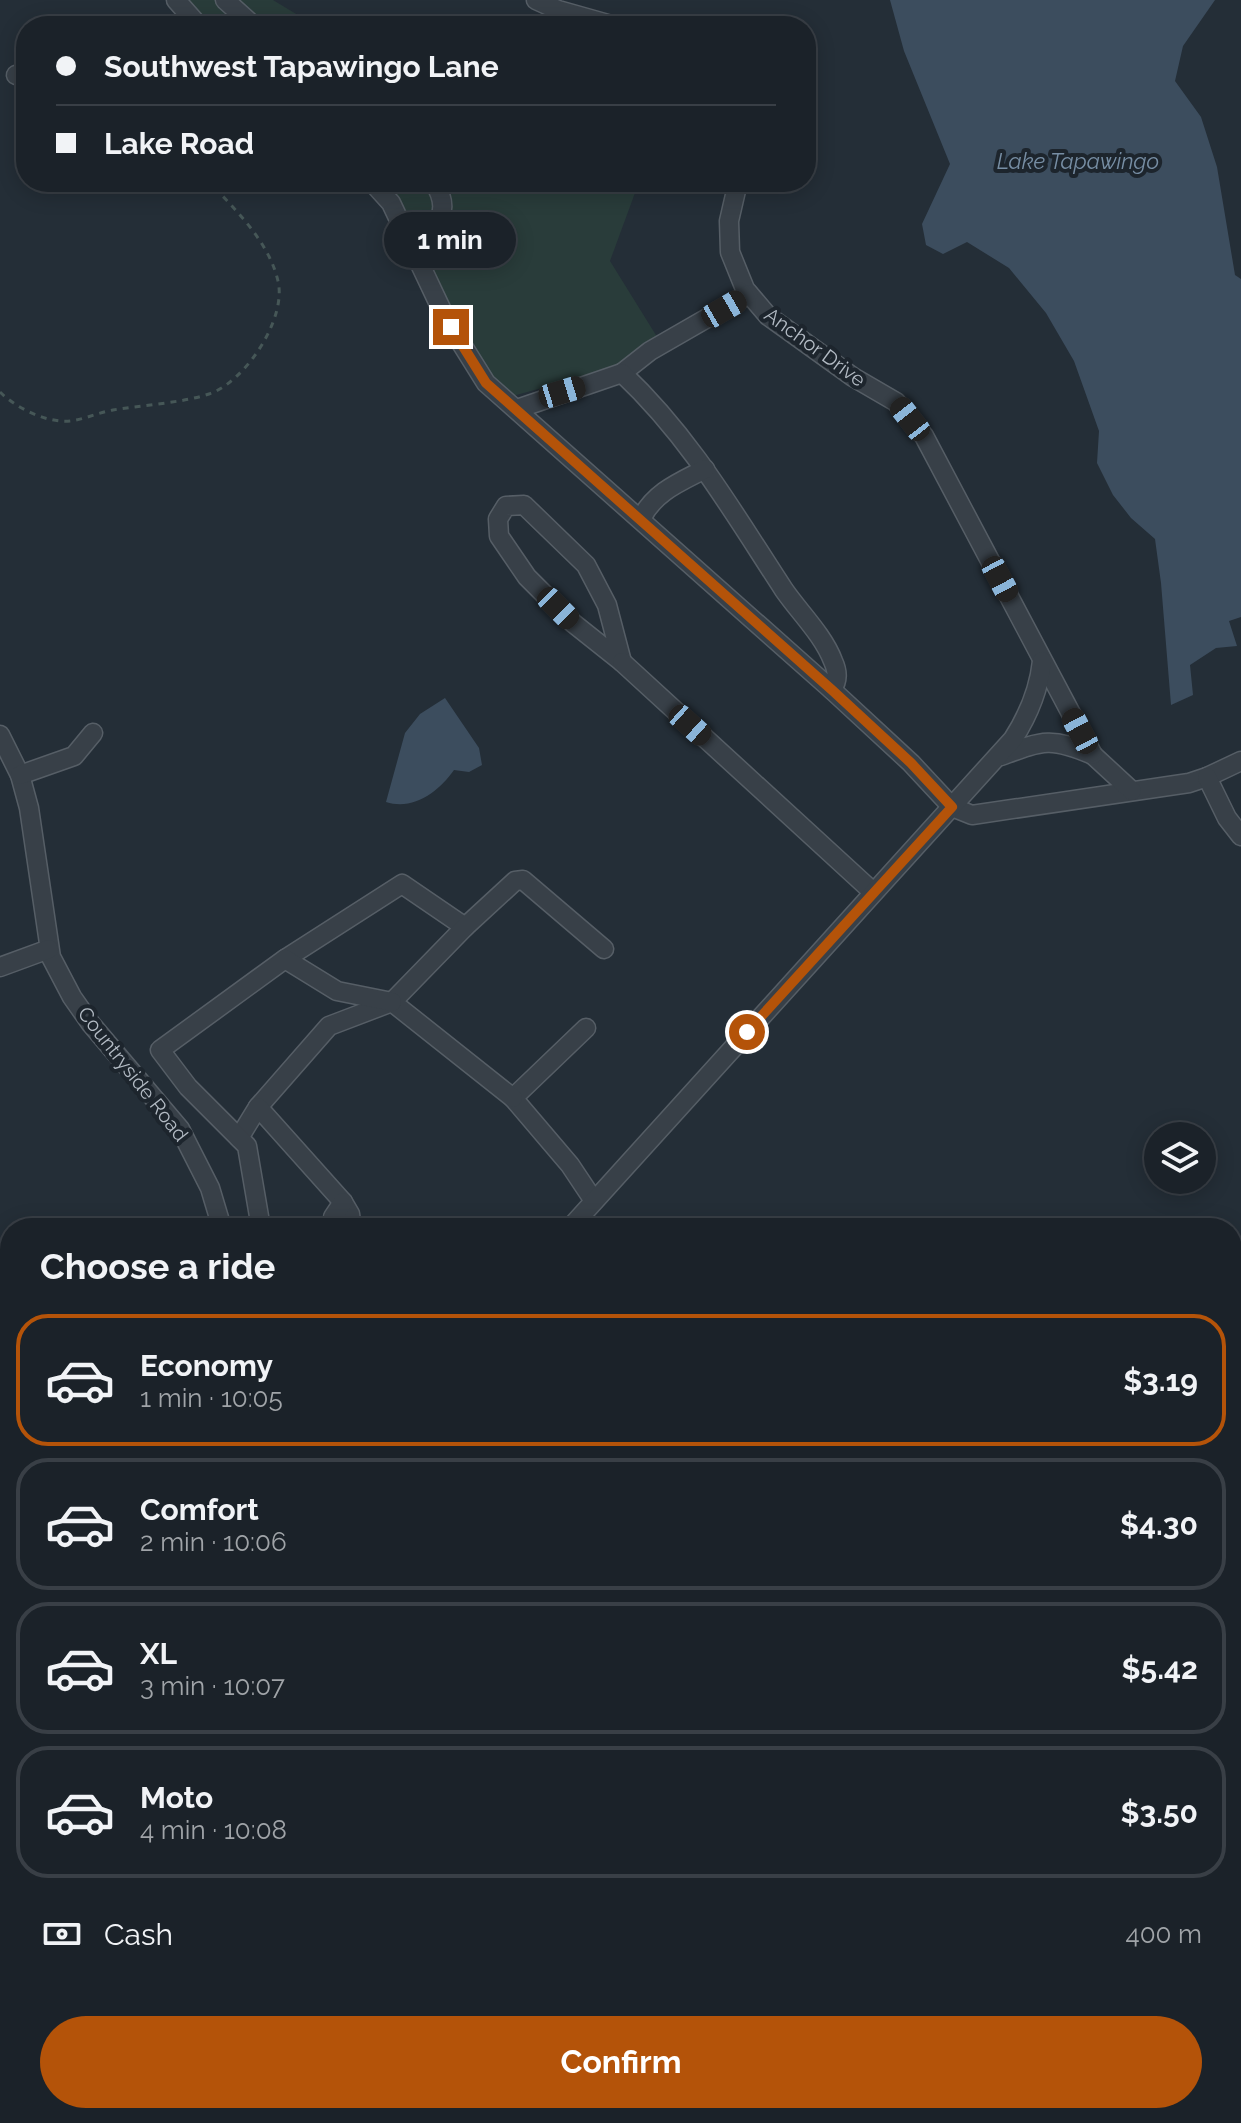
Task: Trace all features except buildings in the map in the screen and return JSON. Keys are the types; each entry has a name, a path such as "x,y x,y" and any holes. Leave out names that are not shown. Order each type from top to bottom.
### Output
{"street":[{"path":"176,0 190,16"},
{"path":"225,0 243,16"},
{"path":"536,0 579,16"},
{"path":"381,192 391,203 446,319 486,383 832,690 911,763 952,807 972,815 1189,783 1241,761"},
{"path":"411,246 437,225 443,211 440,192"},
{"name":"Anchor Drive","path":"736,192 729,221 730,252 749,294 768,316 853,377 896,402 924,436 1093,755 1132,791"},
{"path":"517,409 622,373 650,351 749,294"},
{"path":"622,373 686,441 829,652 837,675 832,690"},
{"path":"641,519 648,506 663,492 705,469"},
{"path":"622,662 607,605 586,565 524,505 506,506 498,519 499,536 527,577 573,623 622,662 873,892"},
{"path":"579,1218 998,757 1027,717 1040,680 1042,660"},
{"path":"20,775 74,756 93,733"},
{"name":"Countryside Road","path":"0,735 20,775 29,808 51,957 72,997 91,1024 180,1129 210,1188 219,1218"},
{"name":"Anchor Drive","path":"998,757 1045,741 1065,743 1093,755"},
{"path":"1207,777 1227,818 1241,836"},
{"path":"239,1138 258,1107 329,1026 392,1002 515,881 523,880 604,949"},
{"path":"259,1218 247,1146 188,1087 160,1050 285,959 402,884 465,927"},
{"path":"0,967 49,949"},
{"path":"285,959 337,991 392,1002 513,1098 570,1165 594,1201"},
{"path":"513,1098 586,1028"},
{"path":"258,1107 343,1202 351,1218"},
{"path":"333,1218 343,1202"}],"path":[{"path":"0,392 31,412 59,421 80,420 104,411 211,394 244,370 268,339 277,308 279,283 261,242 218,192"}],"green space":[{"path":"176,0 273,0 299,16 190,16"},
{"path":"378,192 635,192 610,261 659,340 626,365 505,398 486,383 391,203"}],"water":[{"name":"Lake Tapawingo","path":"890,0 1215,0 1183,46 1175,81 1201,117 1217,167 1235,275 1241,279 1241,617 1229,621 1237,646 1216,648 1190,665 1193,695 1171,705 1155,539 1131,518 1113,495 1097,463 1099,431 1074,361 1046,313 1009,268 967,242 943,254 926,245 922,224 950,164 904,51"},
{"path":"445,698 479,748 482,765 469,772 454,770 433,792 416,801 406,804 386,802 405,733 420,714"}],"route":[{"path":"451,327 486,383 832,690 911,763 952,807 747,1032"}]}
